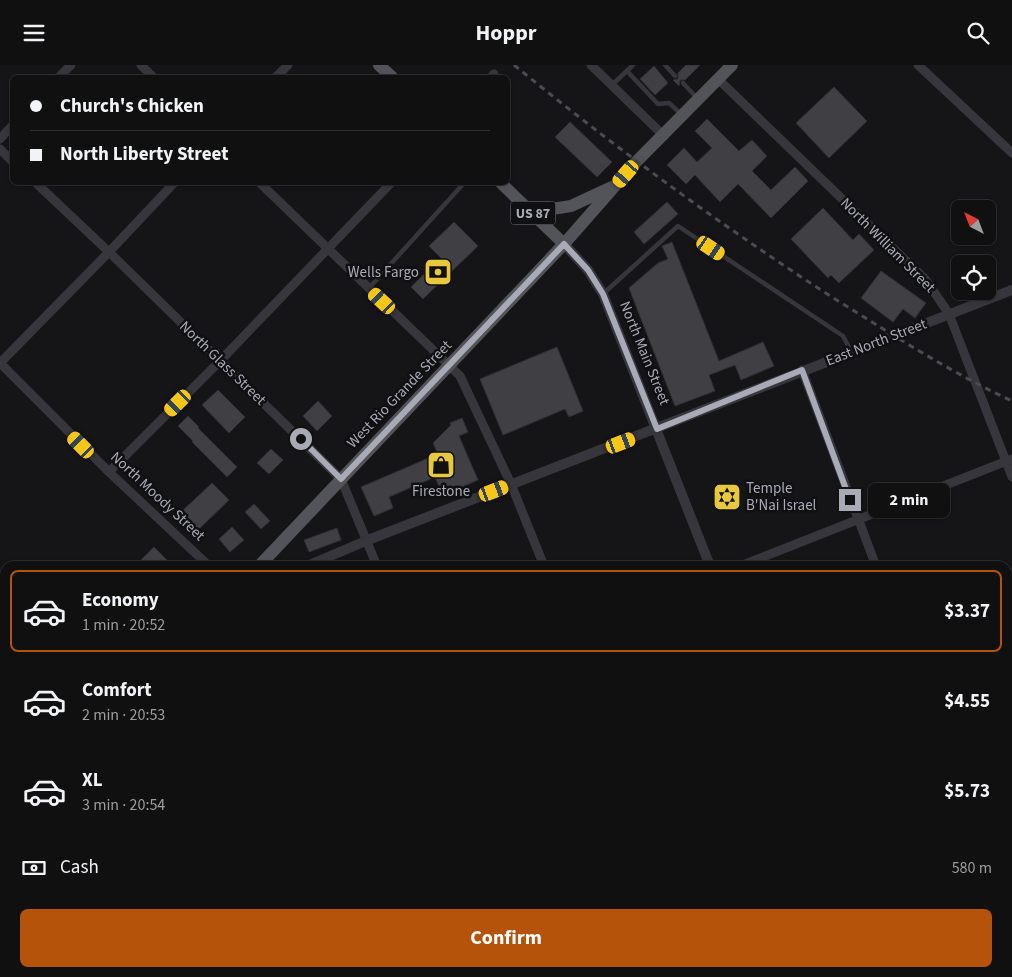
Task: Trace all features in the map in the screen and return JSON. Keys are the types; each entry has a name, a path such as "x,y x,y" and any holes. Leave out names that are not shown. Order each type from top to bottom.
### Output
{"main road":[{"path":"379,65 390,75"},
{"name":"US 87","path":"564,244 636,162 664,136 732,65"},
{"name":"North Main Street","path":"503,185 564,244"},
{"path":"531,210 571,206 616,185"},
{"name":"West Rio Grande Street","path":"264,561 564,244"}],"street":[{"path":"61,75 71,65"},
{"path":"141,65 152,75"},
{"path":"278,75 288,65"},
{"path":"591,65 664,136"},
{"path":"918,65 1012,153"},
{"name":"North William Street","path":"718,79 926,280 949,314 1009,460 1012,477"},
{"path":"0,139 10,128"},
{"path":"0,149 10,159"},
{"name":"North Glass Street","path":"38,185 341,479 376,561"},
{"path":"0,363 172,185"},
{"path":"262,185 460,376 511,484 542,561"},
{"path":"108,472 220,361 389,185"},
{"name":"North Main Street","path":"564,244 588,270 603,294 708,561"},
{"name":"East North Street","path":"319,561 511,484 657,429 802,370 1012,290"},
{"name":"North Moody Street","path":"0,363 108,472 204,561"},
{"path":"802,370 874,561"},
{"path":"753,561 1009,460"}],"lane":[{"path":"612,85 633,65"},
{"path":"665,65 675,75"},
{"path":"627,71 658,104 669,103 683,116"},
{"path":"682,83 699,99"},
{"path":"369,288 462,185"},
{"path":"603,294 678,227 843,336 851,351"}],"building":[{"path":"686,65 700,65 685,80 680,80 679,86 673,80 678,79 678,73"},
{"path":"654,66 668,83 655,95 640,79"},
{"path":"834,87 867,121 829,158 796,123"},
{"path":"707,119 739,151 752,140 767,156 752,171 771,190 795,167 808,181 771,218 738,184 720,202 695,175 686,184 667,165 684,148 697,162 712,148 695,131"},
{"path":"570,122 612,162 597,177 555,137"},
{"path":"667,202 678,214 644,244 634,232"},
{"path":"823,208 853,240 859,234 874,250 839,283 831,275 828,278 791,239"},
{"name":"Wells Fargo","path":"454,222 478,246 423,299 411,287 441,258 429,246"},
{"path":"672,242 719,361 763,342 774,366 741,380 735,365 709,375 715,391 675,406 629,288 658,263 668,259 662,246"},
{"path":"881,271 926,303 915,318 903,309 893,322 861,298"},
{"path":"557,347 583,411 569,417 565,409 503,435 480,379"},
{"path":"218,390 245,417 229,433 202,405"},
{"path":"318,401 332,416 317,431 303,416"},
{"path":"188,416 237,467 227,477 178,426"},
{"name":"Firestone","path":"462,418 468,432 459,436 478,480 443,495 435,477 389,497 393,508 374,516 361,487 438,454 433,443 451,425 450,423"},
{"path":"271,449 283,460 269,474 257,463"},
{"path":"212,483 229,500 197,531 180,513"},
{"path":"254,504 270,521 261,529 245,512"},
{"path":"232,527 244,540 230,552 219,539"},
{"path":"337,528 341,540 309,552 304,540"},
{"path":"154,547 168,561 140,561"}],"railway":[{"path":"514,65 671,186 793,272 922,353 1012,401"}],"place":[{"name":"Wells Fargo","path":"438,272"},
{"name":"Firestone","path":"441,465"},
{"name":"Temple B'Nai Israel","path":"727,497"}],"route":[{"path":"301,439 341,479 564,244 588,270 603,294 657,429 802,370 850,500"}]}
